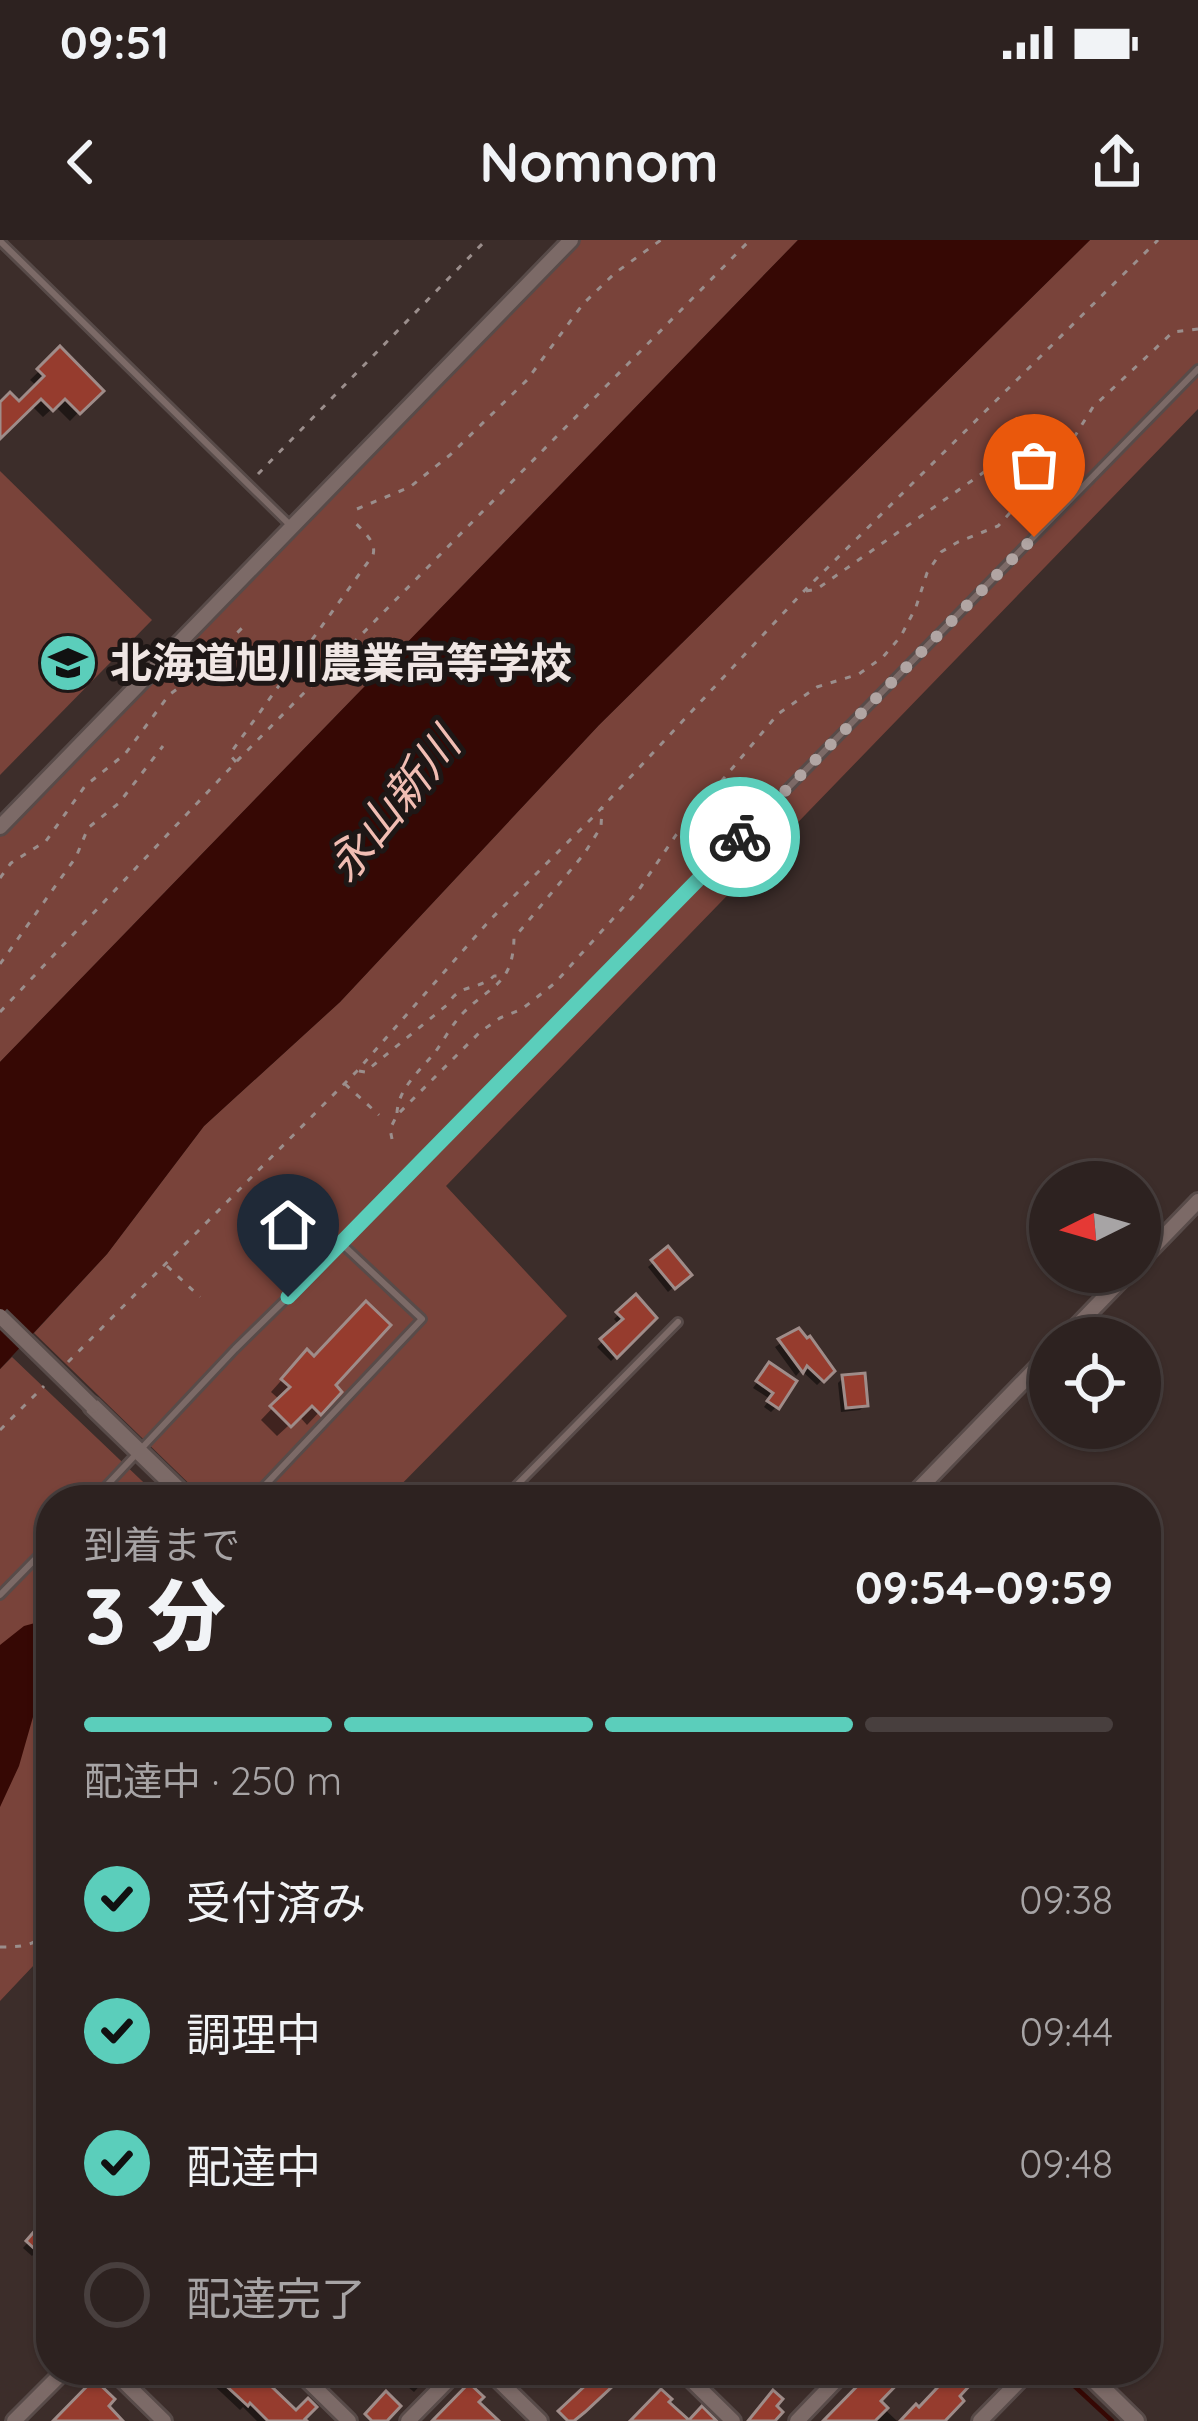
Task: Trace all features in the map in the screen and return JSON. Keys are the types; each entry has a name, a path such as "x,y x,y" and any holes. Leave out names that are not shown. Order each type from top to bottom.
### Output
{"street":[{"path":"0,827 571,240"},
{"path":"1161,1239 1198,1201"},
{"path":"1086,1317 1109,1293"},
{"path":"0,1316 174,1485"},
{"path":"923,1485 1029,1376"},
{"path":"14,2421 50,2385"},
{"path":"127,2385 164,2421"},
{"path":"312,2385 349,2421"},
{"path":"408,2421 443,2385"},
{"path":"503,2385 540,2421"},
{"path":"696,2385 733,2421"},
{"path":"796,2421 831,2385"},
{"path":"980,2421 1015,2385"},
{"path":"1099,2385 1136,2421"}],"lane":[{"path":"0,241 292,527"},
{"path":"107,1485 1198,369"},
{"path":"265,1485 422,1319 342,1244"},
{"path":"517,1485 678,1322"},
{"path":"0,1594 36,1558"}],"path":[{"path":"248,484 486,240"},
{"path":"357,509 410,487 450,455 527,380 583,304 614,273 661,240"},
{"path":"0,1012 236,762 750,240"},
{"path":"69,1360 357,1071 490,920 804,591 1158,240"},
{"path":"392,1139 390,1129 398,1115 480,1032 522,1009 555,983 638,891 676,835 778,715 817,687 859,674 883,657 901,636 927,573 941,552 998,526 1064,455 1093,407 1173,332 1198,329"},
{"path":"804,591 817,589 1010,454 1026,459 1066,504"},
{"path":"236,762 232,751 373,556 375,548 353,520"},
{"path":"0,878 11,862 46,841 85,785 125,754 170,695 242,628"},
{"path":"0,964 76,857 88,828 119,803 163,746"},
{"path":"398,1115 397,1105 408,1084 464,1012 505,976 514,954 514,938 584,854 601,827 602,807"},
{"path":"357,1071 365,1072 462,988 505,976"},
{"path":"343,1083 379,1114"},
{"path":"166,1265 200,1297"},
{"path":"0,1430 56,1374"},
{"path":"0,1947 36,1942"}],"shaded area":[{"path":"578,240 798,240 0,1062 0,832 250,582"},
{"path":"1090,240 1198,240 1198,409 446,1186 567,1316 401,1485 191,1485 34,1333 107,1254 204,1126 340,1002 599,725"},
{"path":"0,471 152,620 0,775"},
{"path":"12,1357 146,1485 36,1485 36,1963 0,2001 0,1369"}],"water":[{"name":"永山新川","path":"798,240 1090,240 599,725 340,1002 204,1126 107,1254 0,1369 0,1062"},
{"path":"36,1624 36,1709 19,1766 0,1807 0,1645 24,1626"}],"building":[{"path":"60,346 104,391 80,414 65,399 53,411 41,399 0,439 0,402 10,392 19,401 44,376 37,369"},
{"path":"668,1246 692,1275 675,1289 651,1260"},
{"path":"636,1294 657,1318 617,1358 600,1339 623,1319 616,1312"},
{"path":"366,1301 391,1325 336,1385 342,1392 321,1415 312,1406 291,1427 270,1406 290,1387 281,1379 307,1349 314,1356"},
{"path":"799,1328 835,1371 824,1382 807,1366 803,1373 778,1339"},
{"path":"769,1362 797,1381 779,1409 767,1401 773,1393 756,1381"},
{"path":"865,1373 868,1406 846,1408 842,1375"},
{"path":"36,2229 36,2250 26,2241"},
{"path":"88,2385 100,2385 115,2399 109,2406 123,2421 53,2421"},
{"path":"225,2385 270,2385 296,2410 308,2398 317,2407 307,2421 268,2421 250,2403 248,2406"},
{"path":"471,2385 484,2397 479,2402 499,2421 432,2421"},
{"path":"586,2385 614,2385 574,2421 558,2411"},
{"path":"858,2385 896,2385 881,2401 888,2408 875,2421 823,2421"},
{"path":"940,2385 970,2385 960,2396 964,2401 945,2421 900,2421 916,2404 919,2407"},
{"path":"661,2389 689,2420 702,2406 717,2421 630,2421"},
{"path":"773,2390 783,2399 777,2406 783,2412 775,2421 748,2421"},
{"path":"386,2391 401,2406 387,2421 372,2421 365,2414"}],"waterway":[{"path":"1073,2385 1112,2421"}],"way so far":[{"path":"740,837 1034,537"}],"place":[{"name":"北海道旭川農業高等学校","path":"68,663"}],"route":[{"path":"288,1297 740,837"}]}
